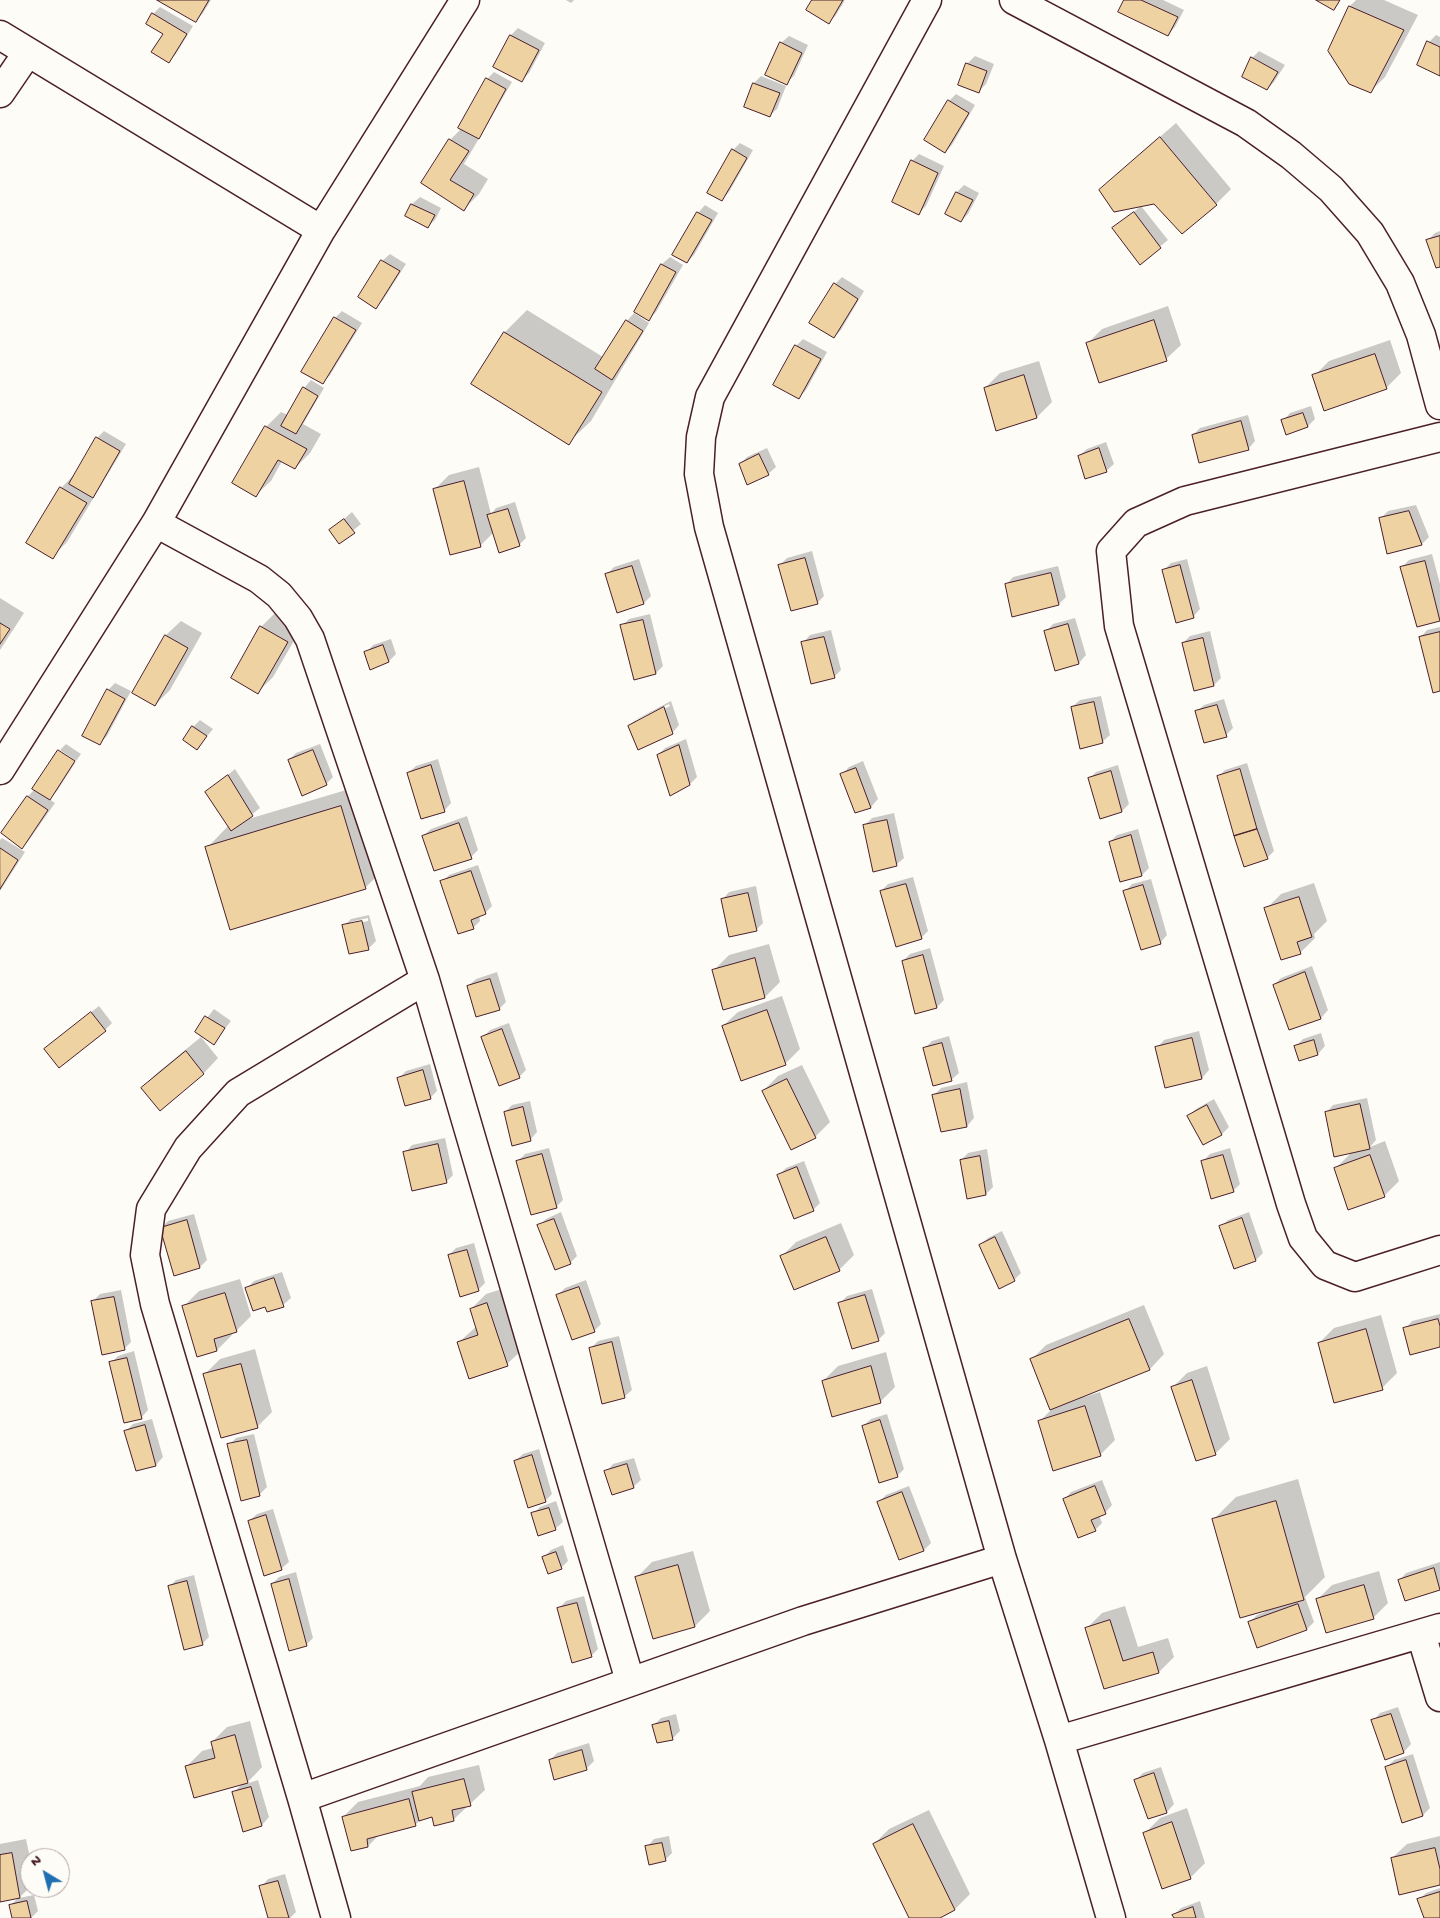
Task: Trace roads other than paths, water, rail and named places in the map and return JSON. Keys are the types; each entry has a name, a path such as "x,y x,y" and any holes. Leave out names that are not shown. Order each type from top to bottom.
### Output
{"street":[{"path":"0,770 156,523 321,230 464,0"},
{"path":"927,0 710,397 701,437 699,474 709,527 1002,1559 1111,1918"},
{"path":"1014,0 1246,123 1291,155 1331,189 1370,232 1400,283 1421,335 1440,405"},
{"path":"0,35 321,230"},
{"path":"0,93 28,52"},
{"path":"1440,437 1185,501 1136,523 1111,550 1119,626 1290,1204 1303,1238 1325,1265 1355,1277 1440,1250"},
{"path":"156,523 259,579 279,595 298,618 310,639 426,980 630,1681"},
{"path":"336,1918 155,1304 145,1256 151,1209 188,1148 238,1093 426,980"},
{"path":"302,1798 803,1621 1002,1559"},
{"path":"1058,1740 1430,1631 1440,1697"}]}
